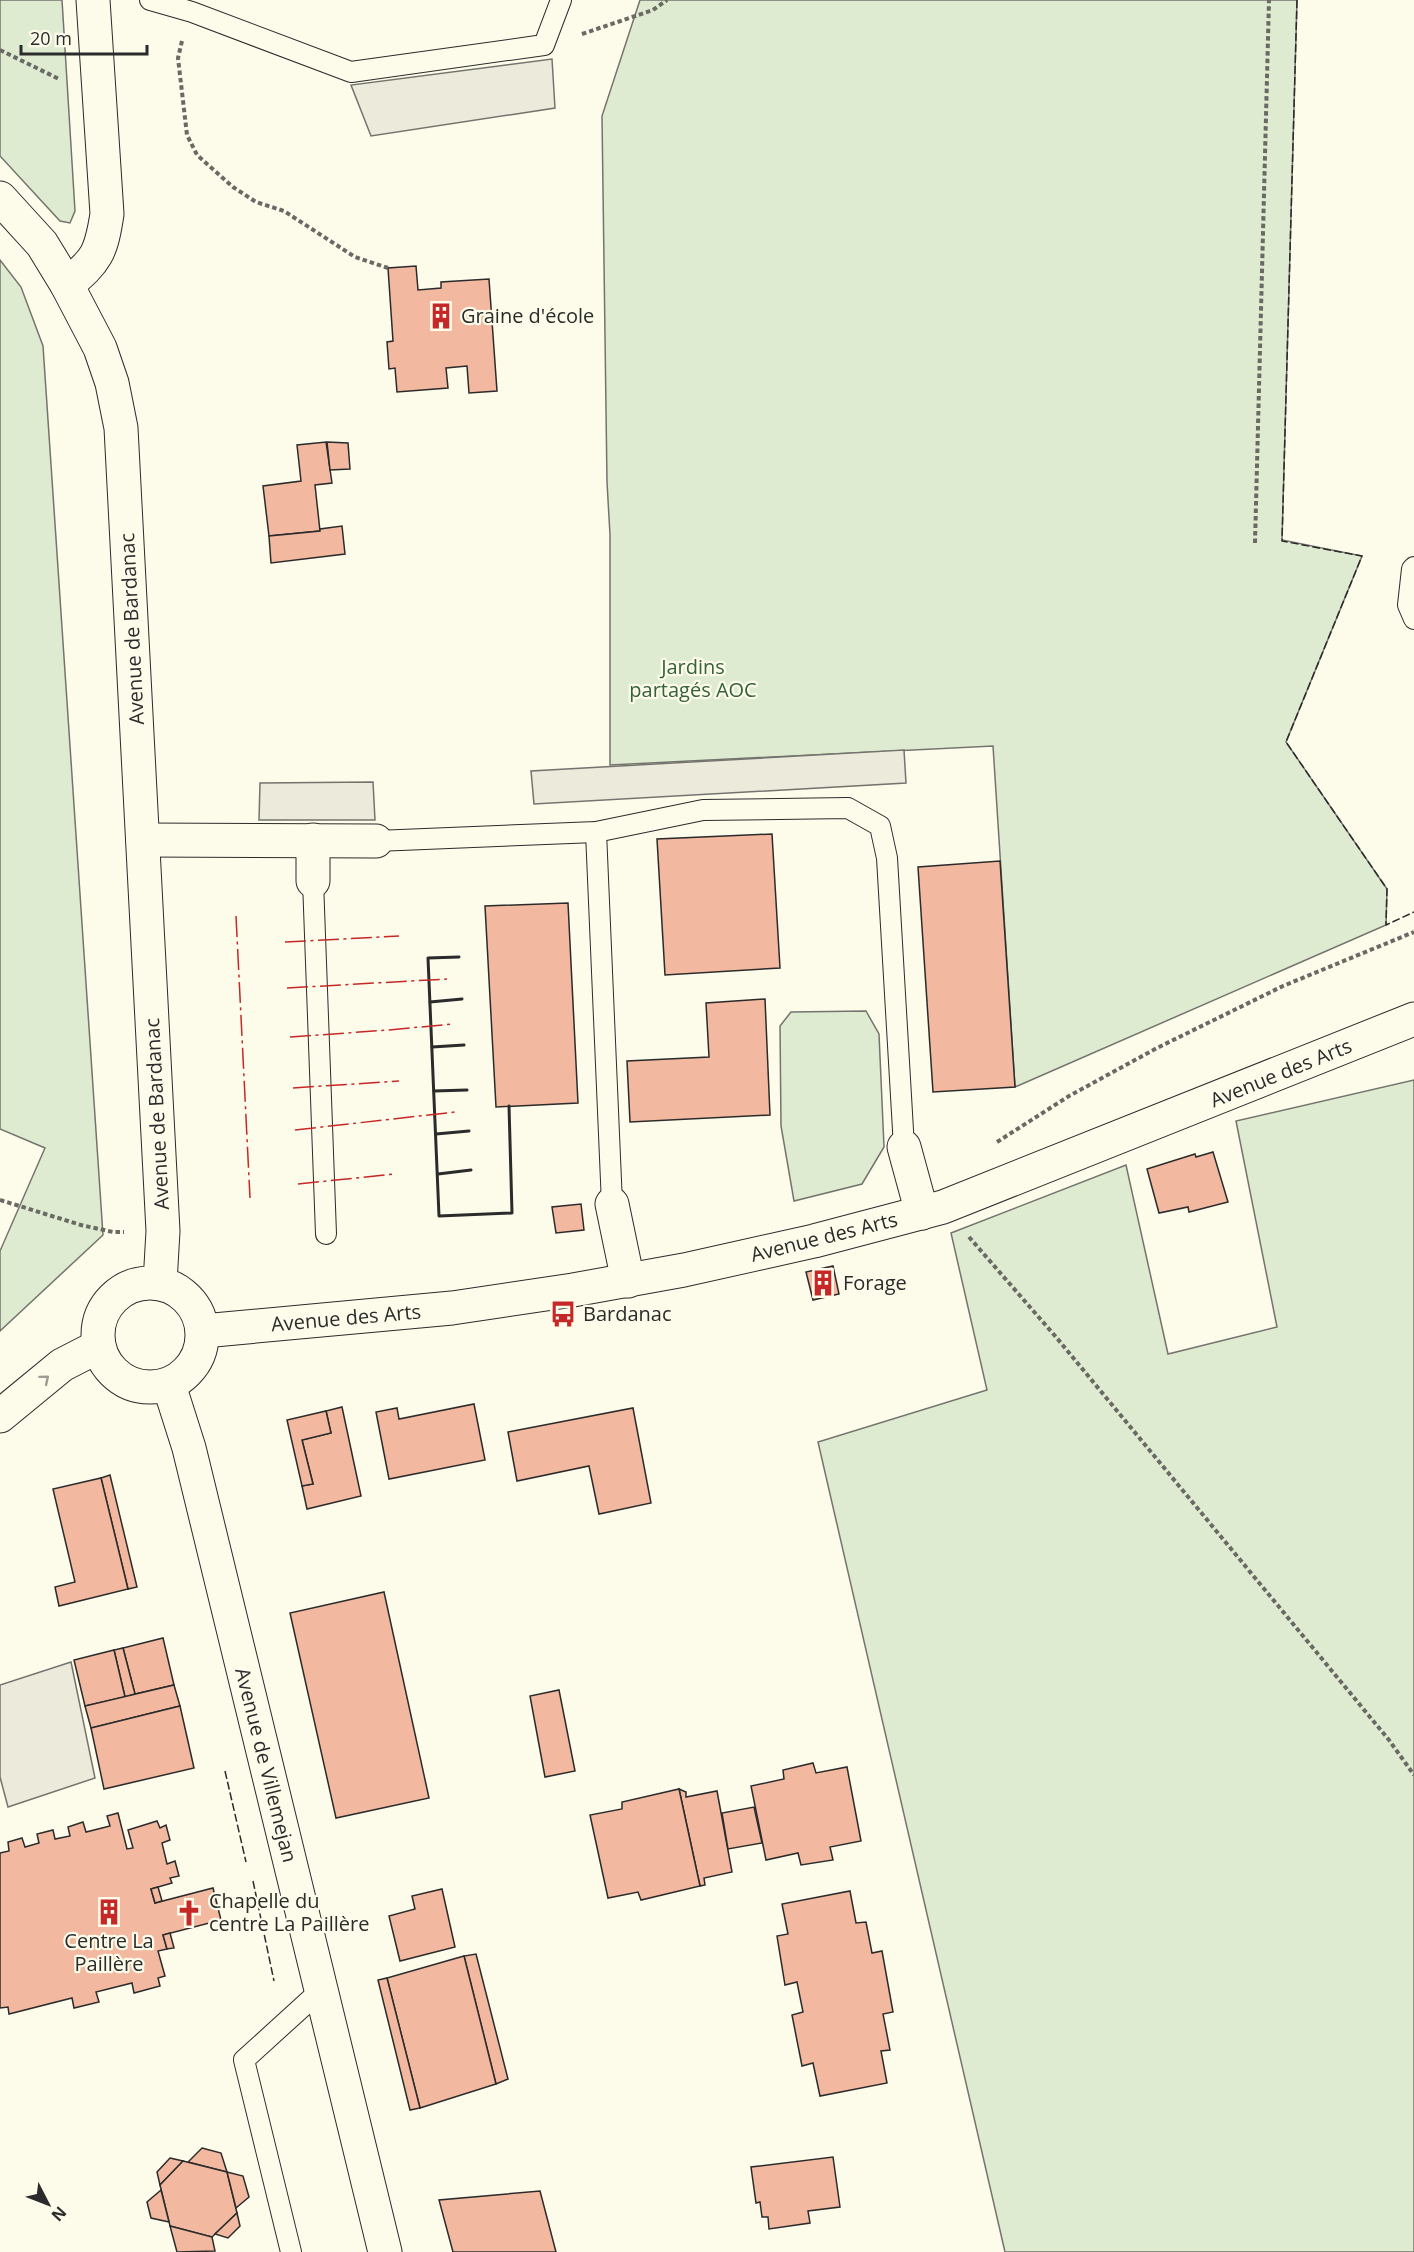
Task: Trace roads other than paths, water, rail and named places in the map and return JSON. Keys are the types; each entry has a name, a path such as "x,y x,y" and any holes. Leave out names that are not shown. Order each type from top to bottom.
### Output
{"street":[{"path":"67,285 90,266 103,241 106,214 93,0"},
{"name":"Avenue de Bardanac","path":"0,198 42,244 67,285 100,348 112,382 121,428 163,1231 160,1283"},
{"path":"143,840 376,841"},
{"path":"313,840 314,881"},
{"name":"Avenue des Arts","path":"203,1331 452,1308 628,1281 814,1241 932,1210 1414,1019"},
{"path":"903,1147 932,1210"},
{"path":"612,1204 628,1281"},
{"path":"142,1283 160,1283 176,1289 190,1300 199,1314 203,1331 202,1348 194,1364 183,1376 169,1385 151,1388 133,1385 117,1376 105,1363 99,1346 98,1329 103,1312 113,1298 126,1288 142,1283"},
{"path":"0,1416 62,1365 99,1346"},
{"name":"Avenue de Villemejan","path":"169,1385 189,1448 385,2252"}],"lane":[{"path":"150,0 192,12 351,72 544,45 561,0"},
{"path":"1414,567 1408,605 1414,619"},
{"path":"376,841 596,832 703,810 848,808 880,826 887,858 903,1147"},
{"path":"596,832 612,1204"},
{"path":"314,881 326,1234"},
{"path":"291,2252 244,2060 321,1990"}],"place":[{"name":"Graine d'école","path":"441,316"},
{"name":"Forage","path":"823,1283"},
{"name":"Bardanac","path":"563,1314"},
{"name":"Centre La Paillère","path":"109,1912"},
{"name":"Chapelle du centre La Paillère","path":"189,1913"}],"park label":[{"name":"Jardins partagés AOC","path":"693,678"}]}
